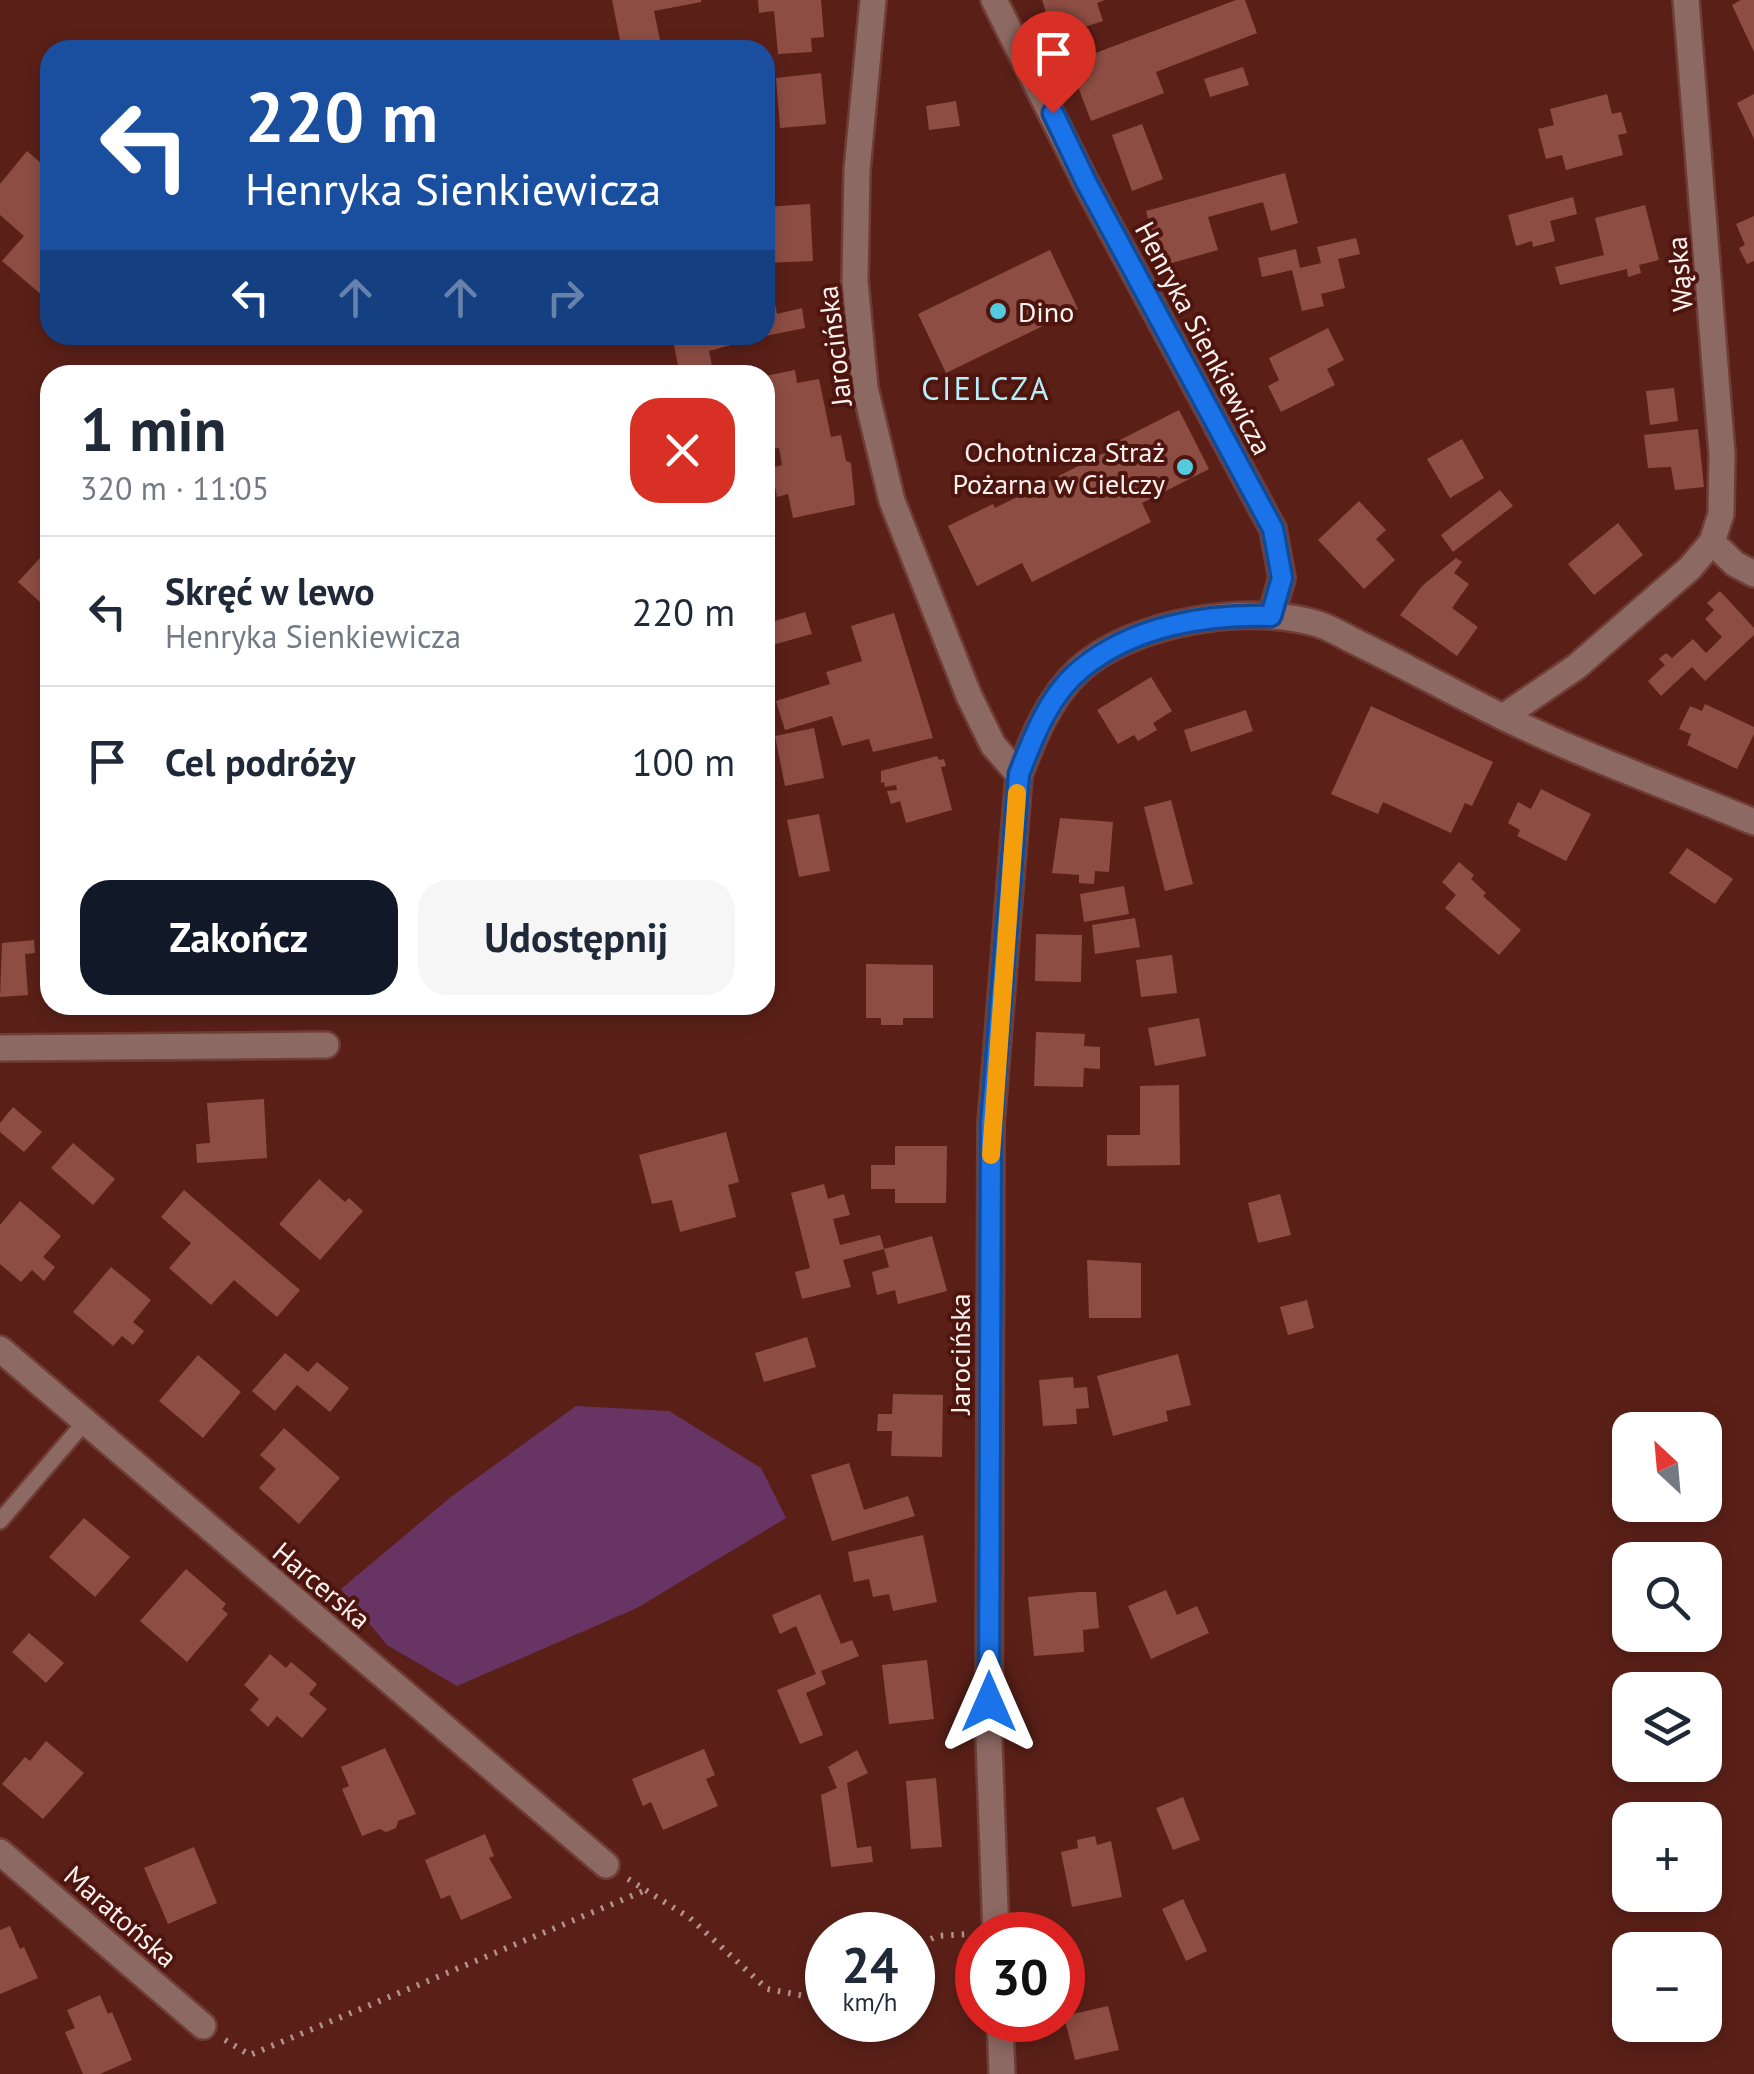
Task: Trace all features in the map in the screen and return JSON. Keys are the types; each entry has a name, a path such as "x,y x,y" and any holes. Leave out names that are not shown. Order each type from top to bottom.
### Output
{"street":[{"name":"Jarocińska","path":"872,0 858,170 855,263 865,388 892,502 927,590 985,728 1019,774"},
{"name":"Henryka Sienkiewicza","path":"994,0 1086,182 1273,529 1282,578 1271,616"},
{"name":"Wąska","path":"1686,0 1724,480 1721,514 1712,542"},
{"path":"1503,717 1576,666 1638,615 1690,568 1712,542 1735,564 1754,574"},
{"name":"Jarocińska","path":"995,1912 989,1740 991,1124 1019,774 1037,727 1079,670 1118,646 1161,628 1221,615 1271,616"},
{"path":"1271,616 1318,624 1503,717 1754,822"},
{"path":"0,1048 326,1044"},
{"name":"Harcerska","path":"0,1349 606,1865"},
{"name":"Maratońska","path":"0,1852 203,2026"},
{"path":"1001,2042 1002,2074"}],"lane":[{"path":"0,1521 84,1422"}],"path":[{"path":"606,1865 690,1918 767,1989 805,1996"},
{"path":"203,2026 250,2055 646,1890"}],"shaded area":[{"path":"576,1406 669,1411 761,1468 786,1518 637,1608 457,1686 387,1645 341,1589 452,1496"}],"building":[{"path":"612,0 701,0 654,11 660,40 620,40"},
{"path":"758,0 821,0 824,37 811,38 812,52 778,54 774,11 759,13"},
{"path":"1042,0 1105,0 1097,3 1103,21 1054,37"},
{"path":"1236,0 1245,0 1257,33 1156,72 1164,93 1091,121 1069,63"},
{"path":"1754,0 1754,52 1732,5"},
{"path":"1243,67 1249,85 1210,97 1204,79"},
{"path":"821,73 826,124 780,128 776,78"},
{"path":"1607,94 1612,114 1621,112 1627,133 1618,135 1623,155 1566,170 1562,155 1546,159 1538,129 1554,125 1550,109"},
{"path":"1754,94 1754,139 1737,103"},
{"path":"956,101 960,126 929,130 926,106"},
{"path":"1142,124 1163,179 1132,191 1112,135"},
{"path":"27,151 40,162 40,293 2,261 24,236 0,215 0,184"},
{"path":"1285,173 1298,223 1271,231 1263,202 1208,217 1218,250 1161,266 1146,211"},
{"path":"1573,197 1577,214 1550,221 1555,241 1533,247 1532,241 1516,246 1508,215"},
{"path":"810,204 813,261 775,263 775,206"},
{"path":"1645,205 1659,260 1639,265 1641,273 1628,277 1627,269 1560,285 1555,267 1604,255 1595,218"},
{"path":"1754,216 1754,261 1747,264 1739,248 1745,245 1736,224"},
{"path":"1356,238 1360,254 1338,259 1345,288 1321,294 1324,306 1302,311 1292,270 1262,277 1258,258 1296,249 1300,268 1321,263 1317,247"},
{"name":"Dino","path":"1050,250 1078,309 946,373 918,314"},
{"path":"775,304 777,314 802,308 805,328 775,334"},
{"path":"1328,328 1344,360 1327,369 1335,385 1281,412 1268,386 1279,380 1269,358"},
{"path":"674,345 731,345 709,351 712,365 678,365"},
{"path":"795,370 797,383 819,379 831,437 841,435 846,461 851,463 855,505 793,518 788,494 777,497 775,467 782,465 779,448 775,449 775,374"},
{"path":"1674,388 1678,421 1650,425 1646,391"},
{"path":"1179,410 1209,469 1142,503 1151,522 1032,582 1022,563 977,586 948,526 993,504 995,508"},
{"path":"1698,429 1704,487 1675,490 1671,467 1648,468 1644,435"},
{"path":"1462,439 1484,478 1450,498 1427,459"},
{"path":"1500,490 1513,506 1453,552 1441,535"},
{"path":"1359,501 1386,530 1376,539 1395,560 1364,589 1318,540"},
{"path":"1618,523 1643,555 1594,595 1568,564"},
{"path":"40,558 40,602 18,582"},
{"path":"1456,558 1462,562 1454,573 1469,584 1452,608 1478,627 1457,656 1400,615 1422,586"},
{"path":"1720,591 1754,628 1754,635 1705,681 1692,667 1661,696 1648,681 1665,665 1659,659 1666,653 1672,658 1693,639 1706,653 1722,637 1705,619 1714,610 1707,603"},
{"path":"805,612 812,634 775,644 775,621"},
{"path":"894,613 933,738 873,752 869,739 842,746 832,716 785,730 776,701 830,684 826,672 862,661 851,626"},
{"path":"1151,677 1172,711 1153,723 1157,730 1138,741 1134,735 1118,744 1097,710"},
{"path":"1705,704 1754,727 1737,769 1687,745 1691,734 1679,729 1690,706 1702,711"},
{"path":"1371,706 1493,762 1472,806 1465,803 1451,833 1383,802 1378,814 1331,794"},
{"path":"1246,710 1253,731 1191,752 1184,730"},
{"path":"814,728 824,778 785,786 775,736"},
{"path":"937,756 944,759 946,766 941,767 952,810 906,823 900,801 891,804 887,791 897,790 896,785 885,787 881,771"},
{"path":"1541,789 1591,814 1566,861 1517,836 1520,830 1508,823 1518,802 1531,809"},
{"path":"1171,800 1193,884 1165,891 1144,807"},
{"path":"819,814 830,871 799,877 787,820"},
{"path":"1060,818 1113,822 1109,872 1095,871 1094,884 1079,883 1079,875 1052,873"},
{"path":"1687,848 1733,879 1715,904 1669,873"},
{"path":"1459,862 1474,875 1471,879 1486,893 1483,896 1521,930 1499,955 1445,908 1456,895 1442,882"},
{"path":"1124,886 1129,914 1084,922 1080,894"},
{"path":"1135,918 1140,947 1095,954 1092,925"},
{"path":"1036,934 1082,935 1081,982 1035,981"},
{"path":"34,940 35,953 25,954 28,995 0,997 2,943"},
{"path":"1172,955 1177,993 1141,997 1136,960"},
{"path":"866,964 933,965 933,1018 903,1018 903,1025 881,1025 881,1018 866,1018"},
{"path":"1199,1018 1206,1056 1155,1066 1148,1028"},
{"path":"1036,1032 1085,1034 1084,1046 1100,1047 1100,1069 1084,1068 1083,1087 1034,1086"},
{"path":"1179,1085 1180,1165 1107,1166 1107,1135 1140,1135 1140,1086"},
{"path":"264,1099 267,1158 197,1163 196,1144 210,1143 207,1103"},
{"path":"13,1107 42,1132 24,1152 0,1132 0,1123"},
{"path":"726,1132 739,1182 728,1185 736,1217 680,1232 672,1200 652,1204 639,1155"},
{"path":"73,1143 115,1179 93,1205 51,1168"},
{"path":"895,1146 947,1146 946,1203 895,1203 895,1189 871,1189 871,1165 895,1165"},
{"path":"319,1179 345,1202 349,1198 363,1211 320,1260 279,1224"},
{"path":"824,1184 828,1199 844,1194 850,1215 833,1219 840,1245 880,1235 884,1249 843,1260 851,1287 802,1299 795,1272 810,1268 791,1193"},
{"path":"184,1190 300,1290 277,1317 234,1280 211,1305 169,1268 191,1243 161,1217"},
{"path":"1280,1194 1291,1235 1258,1243 1248,1203"},
{"path":"20,1201 61,1236 43,1257 55,1267 44,1281 32,1270 21,1282 0,1264 0,1225"},
{"path":"932,1236 947,1291 898,1304 895,1290 877,1295 872,1272 889,1267 884,1249"},
{"path":"1087,1260 1141,1263 1141,1318 1089,1318"},
{"path":"111,1267 151,1300 133,1322 144,1331 133,1345 122,1336 113,1346 73,1312"},
{"path":"1307,1300 1314,1328 1288,1335 1280,1307"},
{"path":"807,1337 816,1367 764,1382 755,1353"},
{"path":"285,1353 308,1372 317,1362 349,1388 330,1412 297,1385 275,1411 252,1391"},
{"path":"1178,1354 1191,1405 1166,1411 1168,1421 1113,1436 1097,1376"},
{"path":"198,1355 241,1392 203,1438 159,1401"},
{"path":"1073,1377 1074,1388 1087,1387 1089,1408 1076,1409 1077,1424 1043,1426 1039,1380"},
{"path":"893,1394 943,1395 942,1457 891,1456 892,1431 877,1431 878,1414 892,1414"},
{"path":"284,1428 340,1478 299,1524 259,1488 276,1469 260,1455"},
{"path":"849,1463 864,1510 908,1496 915,1516 832,1541 811,1475"},
{"path":"84,1518 130,1557 95,1597 49,1557"},
{"path":"923,1535 937,1602 893,1611 889,1594 873,1597 869,1579 854,1582 848,1552"},
{"path":"186,1569 226,1604 222,1609 228,1614 187,1662 140,1621"},
{"path":"1166,1590 1177,1615 1197,1606 1209,1633 1151,1659 1128,1606"},
{"path":"1096,1592 1099,1628 1083,1630 1084,1652 1034,1656 1028,1597"},
{"path":"820,1594 841,1644 852,1640 859,1656 821,1671 826,1684 806,1693 823,1735 800,1744 777,1690 816,1674 796,1626 780,1634 772,1615"},
{"path":"29,1633 64,1663 46,1683 12,1652"},
{"path":"270,1654 286,1668 291,1662 317,1684 309,1694 327,1709 302,1738 277,1716 268,1727 250,1710 259,1699 244,1685"},
{"path":"927,1660 934,1719 889,1724 882,1665"},
{"path":"46,1741 84,1773 43,1819 2,1784 25,1757 30,1761"},
{"path":"385,1748 416,1814 398,1821 396,1828 362,1836 342,1789 349,1786 341,1767"},
{"path":"704,1749 715,1775 706,1779 718,1806 663,1830 651,1802 643,1806 632,1779"},
{"path":"857,1750 868,1773 847,1783 857,1848 871,1846 873,1862 831,1867 821,1795 837,1788 828,1767"},
{"path":"936,1778 942,1847 911,1849 906,1781"},
{"path":"1183,1797 1200,1840 1173,1850 1156,1808"},
{"path":"485,1834 494,1856 489,1858 512,1898 461,1920 450,1895 441,1899 425,1860"},
{"path":"1095,1836 1097,1845 1111,1841 1122,1897 1072,1907 1061,1852 1078,1848 1077,1840"},
{"path":"194,1847 217,1903 168,1924 144,1868"},
{"path":"1183,1899 1207,1951 1186,1961 1162,1909"},
{"path":"10,1926 38,1978 0,1994 0,1930"},
{"path":"100,1995 108,2014 112,2012 132,2060 100,2074 83,2074 65,2032 75,2028 67,2010"},
{"path":"1108,2006 1119,2050 1075,2060 1070,2042 1085,2042 1085,2011"}],"slow traffic":[{"path":"991,1155 1017,793"}],"place":[{"name":"Dino","path":"998,311"},
{"name":"Ochotnicza Straż Pożarna w Cielczy","path":"1185,467"}],"district":[{"name":"CIELCZA","path":"986,388"}],"route":[{"path":"989,1702 991,1124 1019,774 1037,727 1079,670 1118,646 1161,628 1221,615 1271,616 1282,578 1273,529 1086,182 1053,113"}]}
